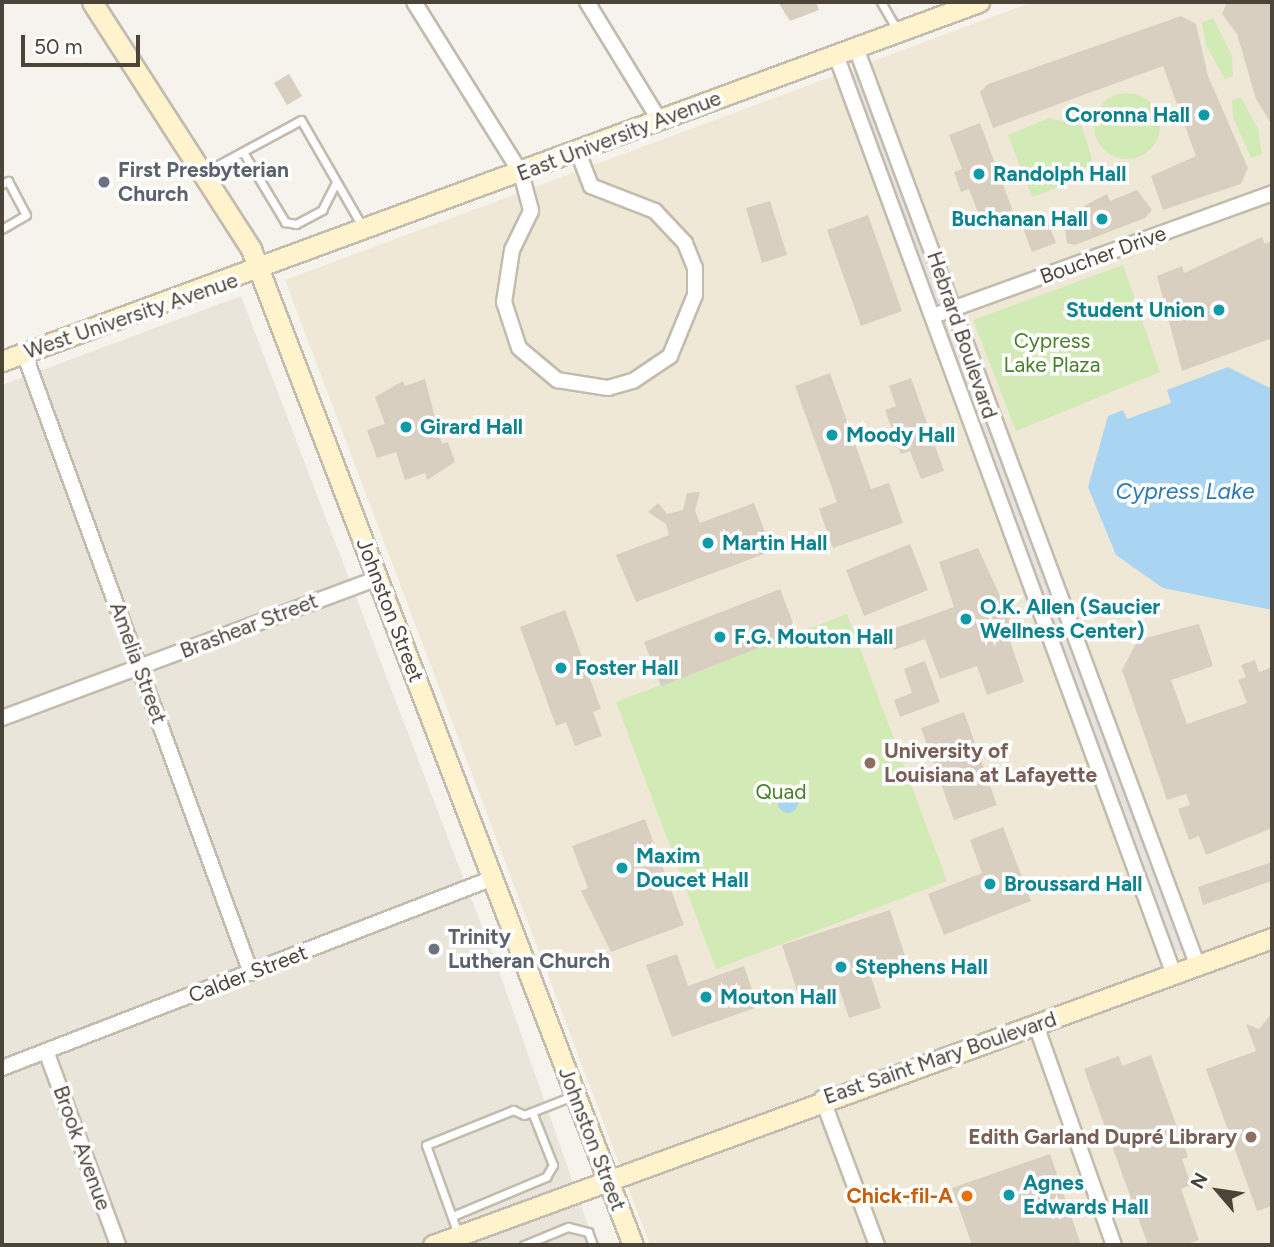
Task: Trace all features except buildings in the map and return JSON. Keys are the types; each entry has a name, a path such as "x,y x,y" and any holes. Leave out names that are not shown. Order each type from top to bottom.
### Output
{"main road":[{"name":"Johnston Street","path":"92,2 202,173 260,271 633,1245"},
{"name":"East University Avenue","path":"260,271 898,32 947,7 978,2"},
{"name":"West University Avenue","path":"2,361 260,271"},
{"name":"East Saint Mary Boulevard","path":"433,1245 461,1240 607,1178 822,1098 1037,1028 1173,972 1272,938"}],"street":[{"path":"414,2 521,173 531,211 512,250 504,302 519,348 536,367 583,389 633,381 670,356 685,331 695,268 685,243 655,211 591,186 578,152"},
{"path":"587,2 660,121"},
{"name":"Hebrard Boulevard","path":"856,48 954,309 1067,624 1197,964"},
{"name":"Hebrard Boulevard","path":"836,55 1173,972"},
{"path":"877,165 898,157"},
{"name":"Boucher Drive","path":"933,316 1272,193"},
{"name":"Amelia Street","path":"24,353 251,973"},
{"name":"Brashear Street","path":"2,718 378,578"},
{"path":"1047,629 1067,624"},
{"path":"1133,862 1157,854"},
{"name":"Calder Street","path":"2,1068 493,878"},
{"path":"1037,1028 1114,1245"},
{"name":"Brook Avenue","path":"46,1051 118,1245"},
{"path":"822,1098 877,1245"}],"lane":[{"path":"881,2 898,32"},
{"path":"202,173 300,120 365,232"},
{"path":"243,152 285,222 296,224 321,210 335,184"},
{"path":"2,184 8,181 26,215 2,229"},
{"path":"461,1240 455,1215 426,1145 513,1110 532,1112 575,1095"},
{"path":"455,1215 546,1177 553,1165 532,1112"},
{"path":"524,1245 568,1227 588,1232 593,1245"}],"shaded area":[{"name":"University of Louisiana at Lafayette","path":"1032,2 1272,2 1272,1245 650,1245 285,280"},
{"path":"864,71 1191,947 1168,956 845,78"},
{"path":"241,296 500,974 595,1245 2,1245 2,385"}],"green space":[{"path":"1213,18 1232,56 1233,76 1225,79 1206,45 1202,23"},
{"path":"1121,93 1133,93 1145,98 1155,108 1160,126 1158,139 1145,154 1133,159 1121,159 1109,154 1099,144 1094,132 1094,120 1099,108 1109,98"},
{"path":"1241,97 1258,129 1262,154 1251,158 1233,117 1232,100"},
{"path":"1049,118 1082,126 1092,160 1075,181 1032,197 1008,135"},
{"name":"Cypress Lake Plaza","path":"1123,265 1160,372 1016,431 973,320"},
{"name":"Quad","path":"847,614 947,881 716,969 616,702"}],"water":[{"name":"Cypress Lake","path":"1228,367 1272,389 1272,610 1163,588 1116,555 1088,487 1108,416 1123,410 1127,419 1171,403 1167,390"},
{"path":"788,793 795,796 798,803 795,810 788,813 781,810 778,803 781,796"}],"place":[{"name":"Coronna Hall","path":"1204,115"},
{"name":"Randolph Hall","path":"979,174"},
{"name":"First Presbyterian Church","path":"104,182"},
{"name":"Buchanan Hall","path":"1102,219"},
{"name":"Student Union","path":"1219,310"},
{"name":"Girard Hall","path":"406,427"},
{"name":"Moody Hall","path":"832,435"},
{"name":"Martin Hall","path":"708,543"},
{"name":"O.K. Allen (Saucier Wellness Center)","path":"966,619"},
{"name":"F.G. Mouton Hall","path":"720,637"},
{"name":"Foster Hall","path":"561,668"},
{"name":"University of Louisiana at Lafayette","path":"870,763"},
{"name":"Maxim Doucet Hall","path":"622,868"},
{"name":"Broussard Hall","path":"990,884"},
{"name":"Trinity Lutheran Church","path":"434,949"},
{"name":"Stephens Hall","path":"841,967"},
{"name":"Mouton Hall","path":"706,997"},
{"name":"Edith Garland Dupré Library","path":"1251,1137"},
{"name":"Agnes Edwards Hall","path":"1009,1195"},
{"name":"Chick-fil-A","path":"967,1196"}]}
